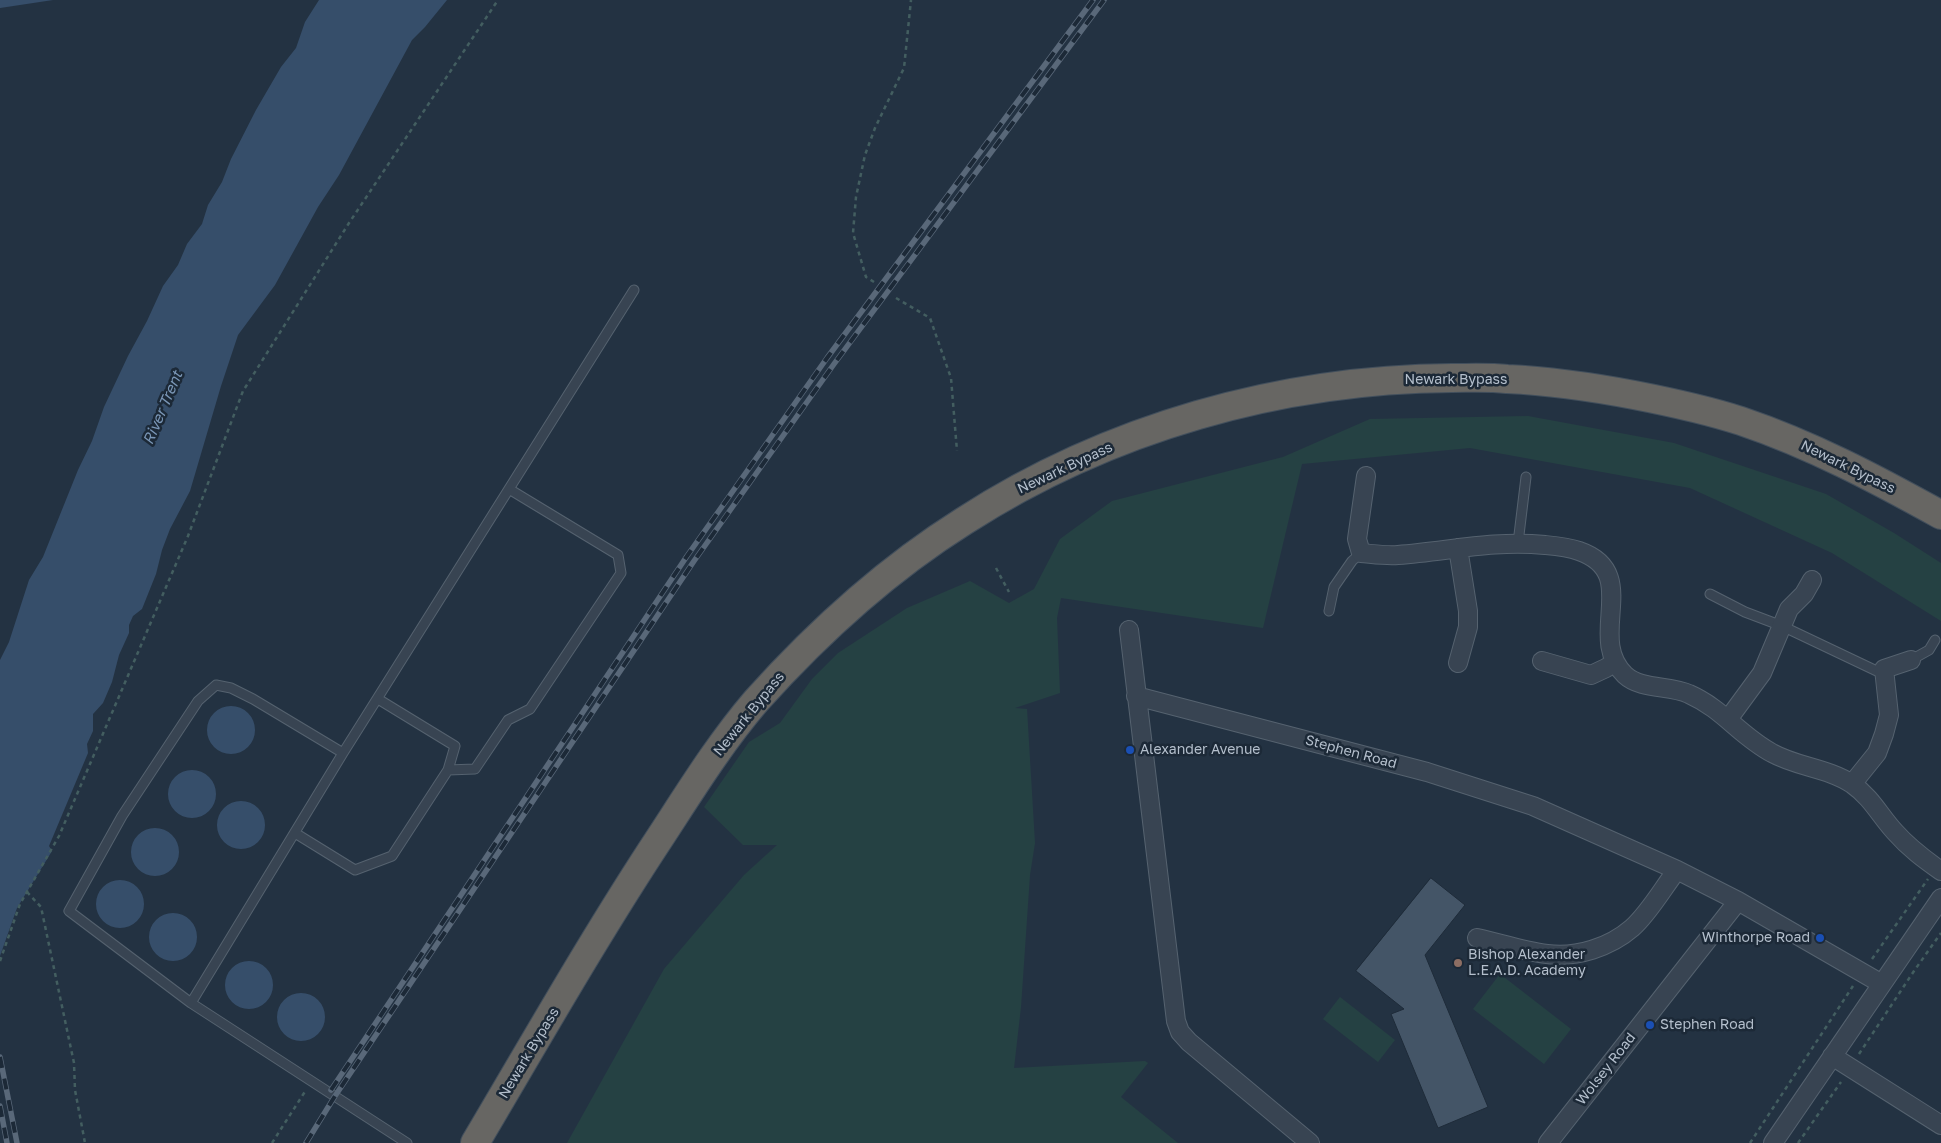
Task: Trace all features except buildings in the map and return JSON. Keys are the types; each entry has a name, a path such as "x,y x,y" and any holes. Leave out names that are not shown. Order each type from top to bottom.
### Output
{"highway":[{"name":"Newark Bypass","path":"475,1143 633,878 704,769 753,705 811,643 868,591 927,546 966,519 1027,484 1094,452 1179,421 1244,403 1301,391 1360,382 1423,378 1502,378 1582,385 1660,400 1739,420 1806,446 1862,471 1941,515"}],"street":[{"path":"1366,476 1357,539 1361,553 1398,555 1489,544 1518,543 1579,551 1598,562 1606,572 1612,587 1609,646 1615,662 1621,671 1633,680 1686,692 1701,699 1729,718 1742,733 1770,752 1819,769 1852,784 1874,803 1894,831 1918,855 1938,869"},
{"path":"1458,548 1468,612 1468,627 1458,663"},
{"path":"1729,718 1762,674 1789,609 1804,594 1812,580"},
{"path":"1129,630 1176,1021 1180,1032 1189,1042 1310,1143"},
{"path":"1852,784 1877,753 1884,734 1889,714 1884,671 1911,660"},
{"path":"1542,661 1591,675 1615,662"},
{"name":"Stephen Road","path":"1136,696 1428,772 1533,806 1677,870 1738,901 1882,984"},
{"path":"1477,938 1509,944 1530,952 1550,955 1588,951 1613,941 1634,927 1677,870"},
{"path":"1773,1143 1941,898"},
{"name":"Wolsey Road","path":"1548,1143 1738,901"},
{"path":"1832,1056 1941,1125"}],"lane":[{"path":"191,1003 343,753 634,290"},
{"path":"1518,543 1526,477"},
{"path":"448,770 475,769 508,720 530,709 621,573 618,555 509,489"},
{"path":"1329,611 1334,587 1352,561 1361,553"},
{"path":"1710,594 1745,612 1782,626 1884,671"},
{"path":"1911,660 1929,650 1935,640"},
{"path":"343,753 252,699 231,688 216,684 198,701 122,816 69,910 191,1003 407,1143"},
{"path":"295,832 355,870 392,856 448,770 455,746 378,699"}],"path":[{"path":"0,961 20,904 59,836 188,536 243,391 349,223 498,0"},
{"path":"874,282 866,277 853,233 856,197 865,155 904,68 911,0"},
{"path":"896,298 930,318 951,378 957,451"},
{"path":"996,568 1009,592"},
{"path":"1750,1143 1862,972 1938,869"},
{"path":"27,892 41,907 74,1063 75,1090 85,1143"},
{"path":"1798,1143 1941,933"},
{"path":"272,1143 300,1099"}],"green space":[{"path":"1528,416 1674,443 1826,494 1894,533 1941,563 1941,621 1832,553 1690,488 1470,448 1302,464 1263,628 1061,598 1057,618 1060,693 1015,708 1027,709 1035,843 1030,875 1021,1007 1014,1068 1145,1061 1148,1063 1121,1097 1178,1143 567,1143 664,969 744,875 777,845 743,845 704,807 749,742 780,723 812,679 838,653 907,608 970,581 1009,603 1034,589 1060,539 1112,501 1283,457 1370,419"},
{"path":"1500,974 1571,1029 1544,1064 1473,1009"},
{"path":"1340,997 1395,1040 1378,1062 1323,1019"}],"water":[{"path":"0,0 53,0 0,8"},
{"name":"River Trent","path":"319,0 447,0 412,40 339,175 318,207 275,285 238,335 190,491 170,529 156,574 142,609 133,616 129,625 129,633 119,655 112,682 103,703 93,714 93,731 87,744 88,753 49,846 52,851 17,908 0,956 0,660 9,642 29,580 43,557 78,470 92,441 104,407 128,356 163,286 178,265 187,244 202,224 208,205 222,182 231,159 256,110 281,67 296,48 305,22"},
{"path":"226,706 236,706 248,713 255,725 255,735 248,747 236,754 226,754 218,750 211,743 207,735 207,725 211,717 218,710"},
{"path":"187,770 197,770 209,777 216,789 216,799 209,811 197,818 187,818 179,814 172,807 168,799 168,789 172,781 179,774"},
{"path":"236,801 246,801 258,808 265,820 265,830 258,842 246,849 236,849 228,845 221,838 217,830 217,820 221,812 228,805"},
{"path":"150,828 160,828 172,835 179,847 179,857 172,869 160,876 150,876 142,872 135,865 131,857 131,847 135,839 142,832"},
{"path":"115,880 125,880 137,887 144,899 144,909 137,921 125,928 115,928 107,924 100,917 96,909 96,899 100,891 107,884"},
{"path":"168,913 178,913 190,920 197,932 197,942 190,954 178,961 168,961 160,957 153,950 149,942 149,932 153,924 160,917"},
{"path":"244,961 254,961 266,968 273,980 273,990 266,1002 254,1009 244,1009 236,1005 229,998 225,990 225,980 229,972 236,965"},
{"path":"296,993 306,993 318,1000 325,1012 325,1022 318,1034 306,1041 296,1041 288,1037 281,1030 277,1022 277,1012 281,1004 288,997"}],"railway":[{"path":"331,1090 687,556 827,358 1093,0"},
{"path":"306,1143 335,1096 694,561 834,364 1104,0"},
{"path":"0,1057 17,1143"},
{"path":"0,1106 7,1143"}],"place":[{"name":"Alexander Avenue","path":"1130,750"},
{"name":"Winthorpe Road","path":"1820,938"},
{"name":"Bishop Alexander L.E.A.D. Academy","path":"1458,963"},
{"name":"Stephen Road","path":"1650,1025"}]}
